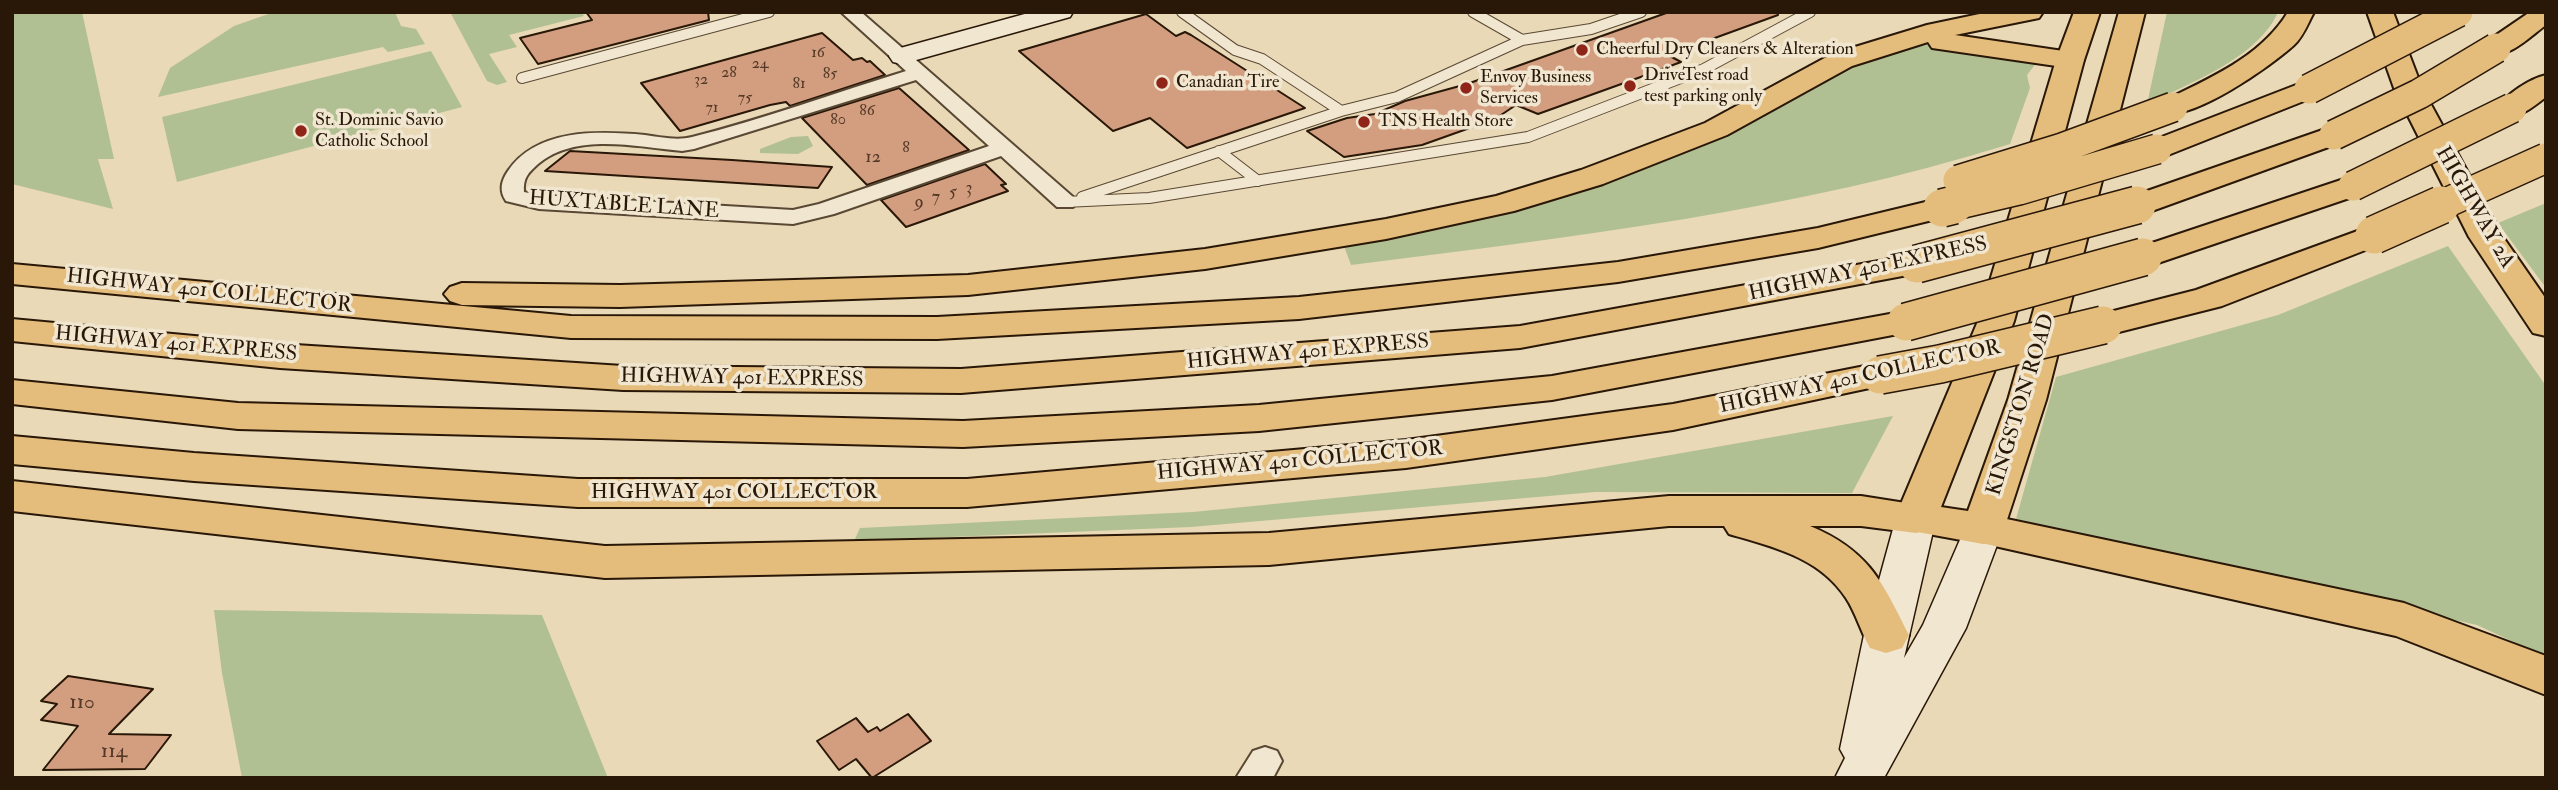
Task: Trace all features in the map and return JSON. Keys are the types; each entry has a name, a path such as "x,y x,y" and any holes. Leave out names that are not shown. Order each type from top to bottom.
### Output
{"main road":[{"path":"911,65 1061,12"},
{"path":"137,284 265,280 450,294 620,296 968,285 1205,259 1386,229 1503,204 1592,177 1716,129 1842,60 1936,32 2030,12"},
{"name":"KINGSTON ROAD","path":"1858,778 1886,635 1916,518 1996,321 2070,60 2087,12"},
{"name":"KINGSTON ROAD","path":"1858,778 1944,628 1983,529 2027,400 2132,12"},
{"path":"1950,194 2062,148 2173,107 2229,80 2286,38 2301,12"},
{"name":"HIGHWAY 2A","path":"2380,12 2408,88 2486,237 2546,325"},
{"path":"2404,12 2408,88"},
{"name":"HIGHWAY 401 COLLECTOR","path":"12,274 571,327 937,328 1299,309 1618,272 1818,238 1950,194 2019,190 2157,149 2309,89 2458,12"},
{"name":"HIGHWAY 401 EXPRESS","path":"12,330 280,356 623,379 961,381 1520,337 1917,264 2081,223 2138,205 2334,135 2419,93 2496,48 2546,13"},
{"path":"1895,43 1953,42 2118,69"},
{"path":"12,392 238,416 963,434 1259,418 1552,388 1906,322 2143,257 2353,186 2512,108 2546,83"},
{"name":"HIGHWAY 401 COLLECTOR","path":"12,450 194,467 578,493 967,493 1406,454 1673,416 1940,364 2209,298 2374,235 2546,158"},
{"path":"12,496 605,562 1269,549 1669,511 1861,511 1983,529 2404,620 2546,676"},
{"path":"1669,511 1767,527 1814,545 1847,568 1863,587 1886,635"}],"street":[{"path":"850,12 1065,202"},
{"name":"HUXTABLE LANE","path":"911,65 682,145 596,140 564,143 535,155 513,178 512,190 514,196 539,202 793,216 826,209 1004,148"}],"lane":[{"path":"522,78 769,12"},
{"path":"1182,12 1235,50 1262,59 1341,111"},
{"path":"1473,12 1522,40"},
{"path":"1065,202 1341,111 1397,97 1522,40 1591,29 1641,12"},
{"path":"1065,202 1149,198 1528,137 1704,69 1810,12"},
{"path":"1219,151 1258,181"}],"green space":[{"path":"12,12 82,12 114,159 98,159 113,209 12,184"},
{"path":"274,12 395,12 401,26 416,29 425,44 388,52 383,47 158,97 170,68 234,26"},
{"path":"450,12 581,12 584,16 509,35 517,47 489,54 507,82 497,85 487,81"},
{"path":"2167,12 2278,12 2255,43 2239,56 2202,78 2147,104"},
{"path":"1927,45 1983,49 2037,62 2027,75 2030,88 2010,144 1848,187 1684,219 1600,232 1351,265 1344,246 1526,205 1701,147 1807,93 1852,66 1897,50"},
{"path":"431,51 462,107 177,182 162,117"},
{"path":"808,136 813,146 798,154 760,153 760,149 791,137"},
{"path":"2546,203 2546,288 2498,223"},
{"path":"2448,246 2546,386 2546,657 2477,625 2016,519 2056,377 2278,315"},
{"path":"1893,416 1852,493 1595,492 1191,527 854,541 860,528 1193,512 1545,477"},
{"path":"214,610 542,615 608,778 242,778 222,673"}],"building":[{"path":"586,12 708,12 709,20 538,64 520,38 592,20"},
{"path":"1669,12 1777,12 1778,15 1668,55 1681,62 1638,78 1538,114 1516,105 1495,119 1422,145 1344,157 1307,131 1347,118 1375,114 1405,101 1467,84"},
{"name":"Canadian Tire","path":"1146,14 1176,36 1185,32 1191,35 1305,108 1187,148 1150,118 1113,131 1019,51"},
{"path":"822,33 853,60 862,58 870,61 885,75 790,106 786,102 770,105 680,131 641,83"},
{"path":"899,88 969,150 867,185 802,118"},
{"path":"570,151 832,167 818,188 545,171"},
{"path":"985,164 1006,184 1001,185 1008,191 906,227 881,200"},
{"path":"68,676 153,689 109,734 171,735 145,769 43,770 78,726 41,720 57,704 41,701"},
{"path":"908,714 931,741 872,778 856,759 839,770 817,741 856,718 868,732 877,727 880,731"}],"place":[{"name":"Cheerful Dry Cleaners & Alteration","path":"1582,50"},
{"name":"Canadian Tire","path":"1162,83"},
{"name":"DriveTest road test parking only","path":"1630,86"},
{"name":"Envoy Business Services","path":"1466,88"},
{"name":"TNS Health Store","path":"1364,122"},
{"name":"St. Dominic Savio Catholic School","path":"301,131"}]}
